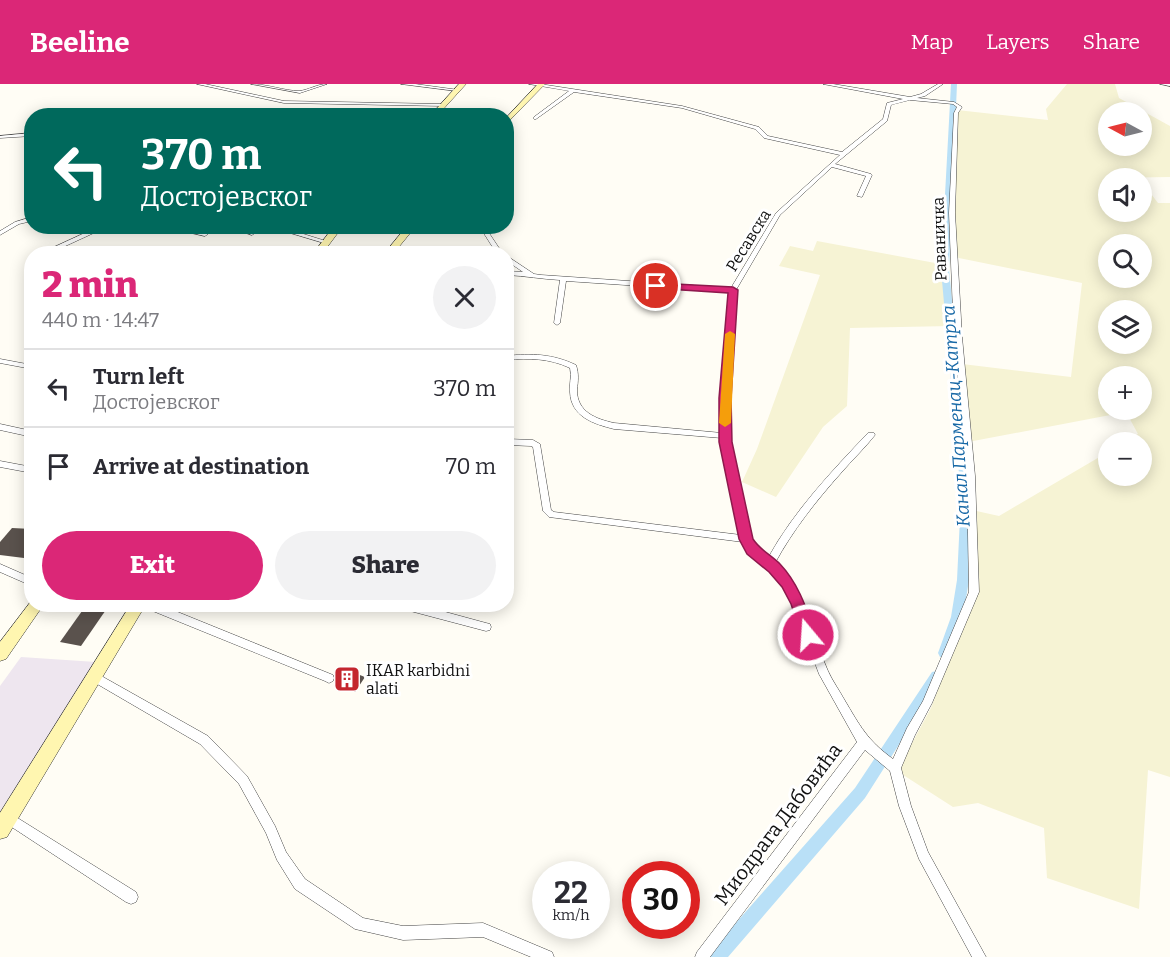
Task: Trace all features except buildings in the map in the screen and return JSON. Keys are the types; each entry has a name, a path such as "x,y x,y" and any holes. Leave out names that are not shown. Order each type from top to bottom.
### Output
{"street":[{"path":"199,84 284,102 443,105"},
{"path":"253,84 300,92 325,84"},
{"path":"403,84 457,90"},
{"path":"440,108 463,84"},
{"path":"531,84 682,106 757,128 766,137 844,154"},
{"name":"Раваничка","path":"825,84 906,98 953,103 960,107 956,113 952,213 958,337 971,476 974,592 927,703 892,766"},
{"name":"Ресавска","path":"746,539 726,435 725,398 733,290 778,214 831,165 885,120 889,104 923,95 941,84"},
{"path":"1162,84 1170,85"},
{"path":"514,114 542,85"},
{"path":"536,118 572,91"},
{"path":"0,137 24,135"},
{"path":"831,165 870,175 860,196"},
{"path":"0,233 24,221"},
{"path":"60,246 88,234"},
{"path":"298,234 326,242"},
{"path":"323,246 332,234"},
{"path":"395,246 405,234"},
{"path":"514,262 532,274"},
{"path":"514,273 563,279 733,290"},
{"path":"557,323 563,279"},
{"path":"514,357 550,357 573,367 577,379 573,393 578,408 587,418 596,422 614,426 726,435"},
{"path":"0,361 24,366"},
{"path":"0,428 24,432"},
{"path":"770,564 777,550 831,479 872,435"},
{"path":"514,442 533,442 537,446 547,511 552,515 746,539 752,550 770,564 787,583 798,604 824,674 869,747 892,766 923,855 979,957"},
{"path":"0,464 24,468"},
{"path":"0,568 24,578"},
{"path":"0,654 31,612"},
{"path":"131,897 4,824 96,678 134,612"},
{"path":"166,612 329,678"},
{"path":"440,612 486,627"},
{"path":"96,678 204,740 243,780 271,830 281,856 300,884 360,924 403,933 483,930 547,957"},
{"name":"Миодрага Дабовића","path":"702,957 869,747"}],"shaded area":[{"path":"1067,84 1115,84 1119,98 1126,102 1098,102 1098,156 1152,156 1152,116 1170,126 1170,177 1152,177 1152,168 1098,168 1098,222 1152,222 1152,195 1158,203 1170,203 1170,777 1148,770 1139,909 1047,878 1044,828 978,803 953,807 897,771 931,708 974,592 972,510 999,516 1098,458 1098,486 1152,486 1152,432 1137,432 1130,420 1152,420 1152,366 1098,366 1098,417 968,442 954,363 1071,377 1082,283 954,257 952,213 957,110 1048,120 1046,109"},
{"path":"817,241 946,265 951,326 850,328 847,406 823,427 776,497 742,482 757,449 820,275 779,266 790,246 813,251"},
{"path":"21,657 96,662 0,812 0,686"}],"waterway":[{"name":"Канал Парменац-Катрга","path":"944,653 957,617 963,580 966,497 945,269 954,84"},
{"name":"Канал Парменац-Катрга","path":"717,957 860,793 936,676"}],"slow traffic":[{"path":"725,423 730,334"}],"place":[{"name":"IKAR karbidni alati","path":"347,679"}],"route":[{"path":"656,286 733,290 725,398 726,442 746,539 752,550 770,564 787,583 798,604 808,635"}]}
